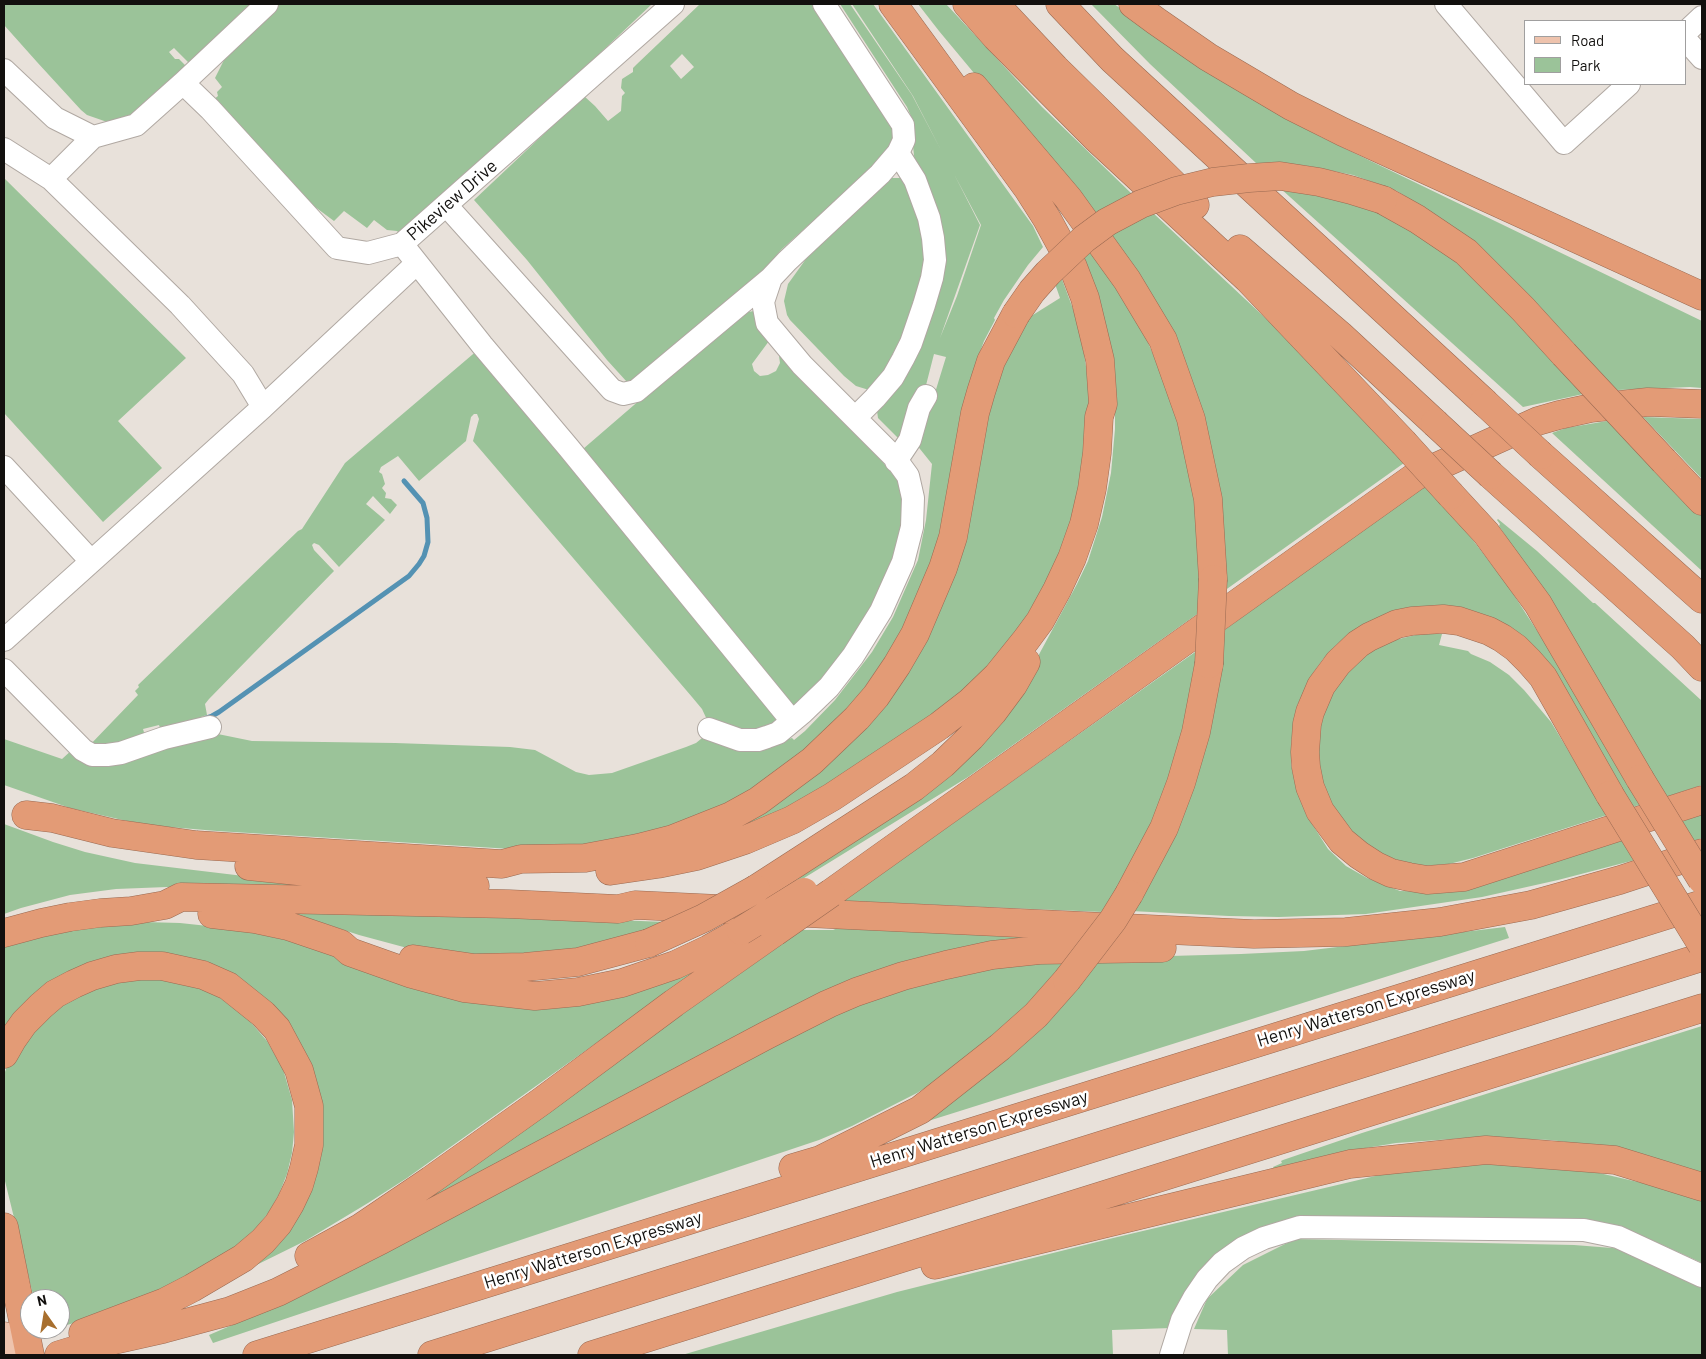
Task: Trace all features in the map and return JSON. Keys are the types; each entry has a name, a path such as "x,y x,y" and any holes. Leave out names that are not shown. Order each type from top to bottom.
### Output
{"highway":[{"path":"341,944 354,943 408,958 474,968 525,967 578,962 649,943 704,918 756,888 914,787 943,764 971,737 1013,685 1066,594 1094,521 1105,468 1108,416 1103,404 1100,360 1085,298 1073,267 1047,219 1028,189 894,4"},
{"path":"967,4 996,37 1096,138 1248,279 1403,442 1486,533 1538,604 1640,780 1702,880"},
{"path":"995,4 1055,68 1235,244 1340,335 1491,475 1683,647 1702,667"},
{"path":"1060,4 1126,72 1541,455 1702,598"},
{"path":"1133,4 1208,57 1291,106 1343,132 1702,296"},
{"path":"382,1316 416,1285 820,1160 920,1110 1000,1047 1036,1015 1067,980 1114,920 1164,828 1182,783 1196,732 1209,664 1213,579 1208,499 1191,419 1163,340 1128,280 1068,198 950,56 921,42"},
{"path":"15,810 112,833 196,845 502,864 520,859 562,859 612,854 673,840 731,816 758,801 788,780 819,755 857,718 876,696 915,634 932,596 953,537 980,392 991,361 1016,314 1032,291 1084,239 1107,222 1176,191 1213,182 1280,176 1319,182 1383,200 1417,219 1466,252 1523,309 1702,501"},
{"path":"1653,274 1702,306"},
{"path":"59,1355 167,1321 221,1299 264,1280 360,1228 542,1101 674,1003 1416,476 1538,421 1560,414 1590,408 1648,402 1702,404"},
{"path":"502,864 514,870 620,870 658,864 705,853 745,840 792,820 832,797 939,726 970,702 1012,659 1040,621 1057,590 1072,558 1088,507 1097,453 1099,417 1103,404"},
{"path":"1702,800 1464,877 1427,880 1409,877 1391,873 1359,855 1342,841 1320,812 1310,787 1306,767 1307,724 1321,686 1338,663 1369,636 1398,624 1443,619 1459,621 1489,631 1502,638 1529,660 1543,677 1610,795 1702,945"},
{"path":"15,810 49,832 130,854 376,879 620,899 635,905"},
{"path":"165,905 180,911 224,914 288,926 341,944 350,952 412,974 464,988 535,996 578,992 622,983 675,965 741,931 831,875 888,852"},
{"path":"4,933 70,917 100,912 131,911 165,905 181,897 508,904 618,909 635,905 1254,934 1346,932 1409,926 1471,917 1531,904 1702,853"},
{"name":"Henry Watterson Expressway","path":"257,1355 1702,904"},
{"path":"92,1345 230,1312 278,1292 381,1240 767,1035 856,992 946,964 992,955 1039,950 1197,947 1254,934"},
{"path":"432,1355 1702,957"},
{"path":"4,1054 24,1023 55,994 92,976 116,969 139,966 169,967 203,975 228,986 263,1014 277,1030 289,1050 299,1070 309,1106 309,1145 299,1185 278,1224 263,1240 243,1258 165,1302 60,1342 41,1355"},
{"path":"592,1355 1702,1008"},
{"path":"636,1355 882,1278 1350,1164 1486,1150 1615,1160 1702,1186"},
{"path":"4,1227 30,1355"}],"main road":[{"path":"4,1336 10,1355"}],"street":[{"path":"51,179 93,137 136,125 183,84 267,4"},
{"name":"Pikeview Drive","path":"183,84 210,109 336,248 368,253 402,244 673,4"},
{"path":"446,205 612,390 623,394 636,391 771,278 880,174 898,154 904,140 903,125 824,4"},
{"path":"1446,4 1564,143 1628,85"},
{"path":"1686,32 1702,17"},
{"path":"1686,40 1702,58"},
{"path":"4,70 55,118 93,137"},
{"path":"4,149 51,179 180,305 243,374 263,407"},
{"path":"855,418 893,377 903,359 911,343 924,305 935,260 929,218 915,180 898,154"},
{"path":"402,244 482,345 792,721"},
{"path":"4,640 263,407 417,264"},
{"path":"709,729 740,740 758,740 778,733 829,687 853,656 881,611 903,562 912,527 913,498 908,476 855,418 802,365 767,324 763,302 771,278"},
{"path":"896,461 910,440 919,408 926,396"},
{"path":"4,467 91,561"},
{"path":"4,670 84,751 92,755 107,755 120,752 164,738 210,727"},
{"path":"1171,1355 1182,1320 1194,1298 1207,1279 1222,1263 1243,1248 1264,1238 1300,1227 1584,1230 1618,1237 1702,1276"}],"green space":[{"path":"4,4 250,4 189,63 174,48 169,52 175,59 179,59 186,66 125,120 110,123 87,115 81,110 4,25"},
{"path":"277,4 652,4 407,236 401,235 397,231 387,230 374,220 367,228 344,211 334,221 299,195 255,155 258,152 253,147 251,149 230,118 213,100 218,96 217,92 222,87 215,78 228,52"},
{"path":"700,4 816,4 894,123 894,138 888,151 874,166 782,249 757,278 633,382 627,382 607,360 527,260 474,200 584,96 608,121 621,111 622,96 625,93 621,88 622,79 633,72 633,68","holes":["682,54 694,67 681,79 670,66"]},
{"path":"840,4 850,4 912,95 942,152 913,96 852,4 873,4 1033,226 1043,247 1004,300 984,341 976,363 938,543 902,633 858,697 799,757 731,803 638,839 528,850 157,826 70,808 4,785 4,739 62,759 73,749 208,732 252,741 510,747 535,750 576,772 589,775 612,773 696,743 707,734 774,743 792,738 794,740 835,700 872,652 893,617 918,560 926,520 932,464 916,444 946,357 934,354 924,393 902,442 878,418 877,411 936,285 915,164 913,146 915,126 907,107","holes":["954,174 981,225 957,296 940,338 980,225"]},
{"path":"918,4 946,4 1042,107 1132,194 1093,216"},
{"path":"1091,4 1114,4 1280,115 1321,137 1702,321 1702,388 1617,390 1440,218 1397,191 1353,175 1308,166 1256,163 1150,64"},
{"path":"4,178 186,358 118,421 162,468 103,522 4,413"},
{"path":"892,178 908,180 929,261 901,352 869,390 856,386 844,376 790,320 784,301 788,284 811,252"},
{"path":"1280,188 1365,205 1441,246 1588,393 1523,407"},
{"path":"1152,212 1276,328 1404,463 1224,591 1223,538 1109,234"},
{"path":"1092,246 1146,338 1175,411 1187,453 1198,519 1200,612 968,777 783,891 774,888 898,808 1029,673 1077,584 1088,561 1102,517 1111,473 1115,429 1115,407 1080,256"},
{"path":"1060,274 1076,317 1082,340 1089,387 1090,435 1066,546 1011,644 958,698 840,780 754,825 699,839 894,684 985,403 1028,318 1060,298 1054,281"},
{"path":"754,311 769,341 752,364 754,371 760,376 776,371 780,363 779,356 781,354 882,461 897,480 901,489 904,519 893,558 870,610 841,656 794,709 583,449 721,330 748,312"},
{"path":"479,349 780,714 777,722 758,735 709,724 702,709 692,697 473,441 479,419 477,414 474,414 471,417 466,441 419,481 398,456 381,467 379,472 382,474 385,484 382,488 386,493 385,498 391,499 397,505 390,514 373,496 366,504 385,520 339,567 319,545 314,543 312,545 314,550 334,571 209,699 205,704 207,715 201,717 202,724 162,734 159,725 143,729 146,739 87,748 138,695 135,691 139,687 138,685 302,529 345,463"},
{"path":"1643,417 1702,419 1702,479"},
{"path":"1613,420 1702,512 1702,571 1552,433 1566,428"},
{"path":"1426,485 1456,518 1508,586 1554,657 1643,804 1632,807 1509,632 1352,633 1336,645 1323,659 1313,673 1297,706 1291,744 1291,764 1297,791 1307,816 1328,849 1346,866 1367,878 1400,891 1437,892 1622,837 1635,860 1482,897 1366,914 1279,917 1131,911 1222,632 1344,542"},
{"path":"1498,519 1537,551 1702,701 1702,785 1666,797 1512,548 1499,526"},
{"path":"1420,634 1442,634 1439,645 1468,651 1490,662 1509,675 1551,722 1607,815 1449,864 1426,866 1402,862 1380,853 1359,839 1340,820 1318,775 1319,725 1330,694 1353,665 1382,643"},
{"path":"1198,650 1179,747 1167,788 1138,852 1103,912 843,901"},
{"path":"1702,809 1702,838 1693,841 1678,817"},
{"path":"4,824 85,852 135,863 319,885 300,888 167,887 116,889 70,895 4,914"},
{"path":"286,911 666,922 601,945 509,958 411,949 359,935"},
{"path":"143,922 180,923 236,929 291,941 463,997 707,964 407,1178 305,1241 230,1278 266,1249 316,1104 221,974 47,984 19,1008 4,1027 4,945 70,930"},
{"path":"840,927 1043,937 969,948 412,1208 518,1130 802,930 833,930"},
{"path":"1505,927 1509,938 925,1122 1099,958 1304,951"},
{"path":"1069,958 1025,1010 947,1074 917,1093 852,1126 819,1140 213,1343 209,1335 258,1314 834,1010 949,972"},
{"path":"153,978 202,989 219,997 248,1019 267,1041 283,1069 292,1100 294,1132 292,1153 287,1174 269,1212 239,1244 203,1269 119,1310 70,1324 70,1289 32,1289 4,1177 4,1075 7,1066 46,1014 103,983"},
{"path":"1702,1026 1702,1173 1610,1148 1551,1140 1480,1137 1396,1143 1274,1169 1273,1167 1282,1163 1281,1161 1283,1160 1362,1133"},
{"path":"1479,1163 1595,1172 1655,1186 1702,1201 1702,1263 1647,1238 1298,1218 1270,1224 1245,1235 1171,1328 1112,1330 1113,1355 682,1355 897,1292 1109,1239 1405,1169"},
{"path":"1295,1239 1574,1245 1625,1249 1702,1286 1702,1355 1228,1355 1227,1330 1194,1329 1207,1299 1243,1265"}],"waterway":[{"path":"206,718 219,712 409,576 424,556 428,542 427,518 423,503 404,481"}]}
